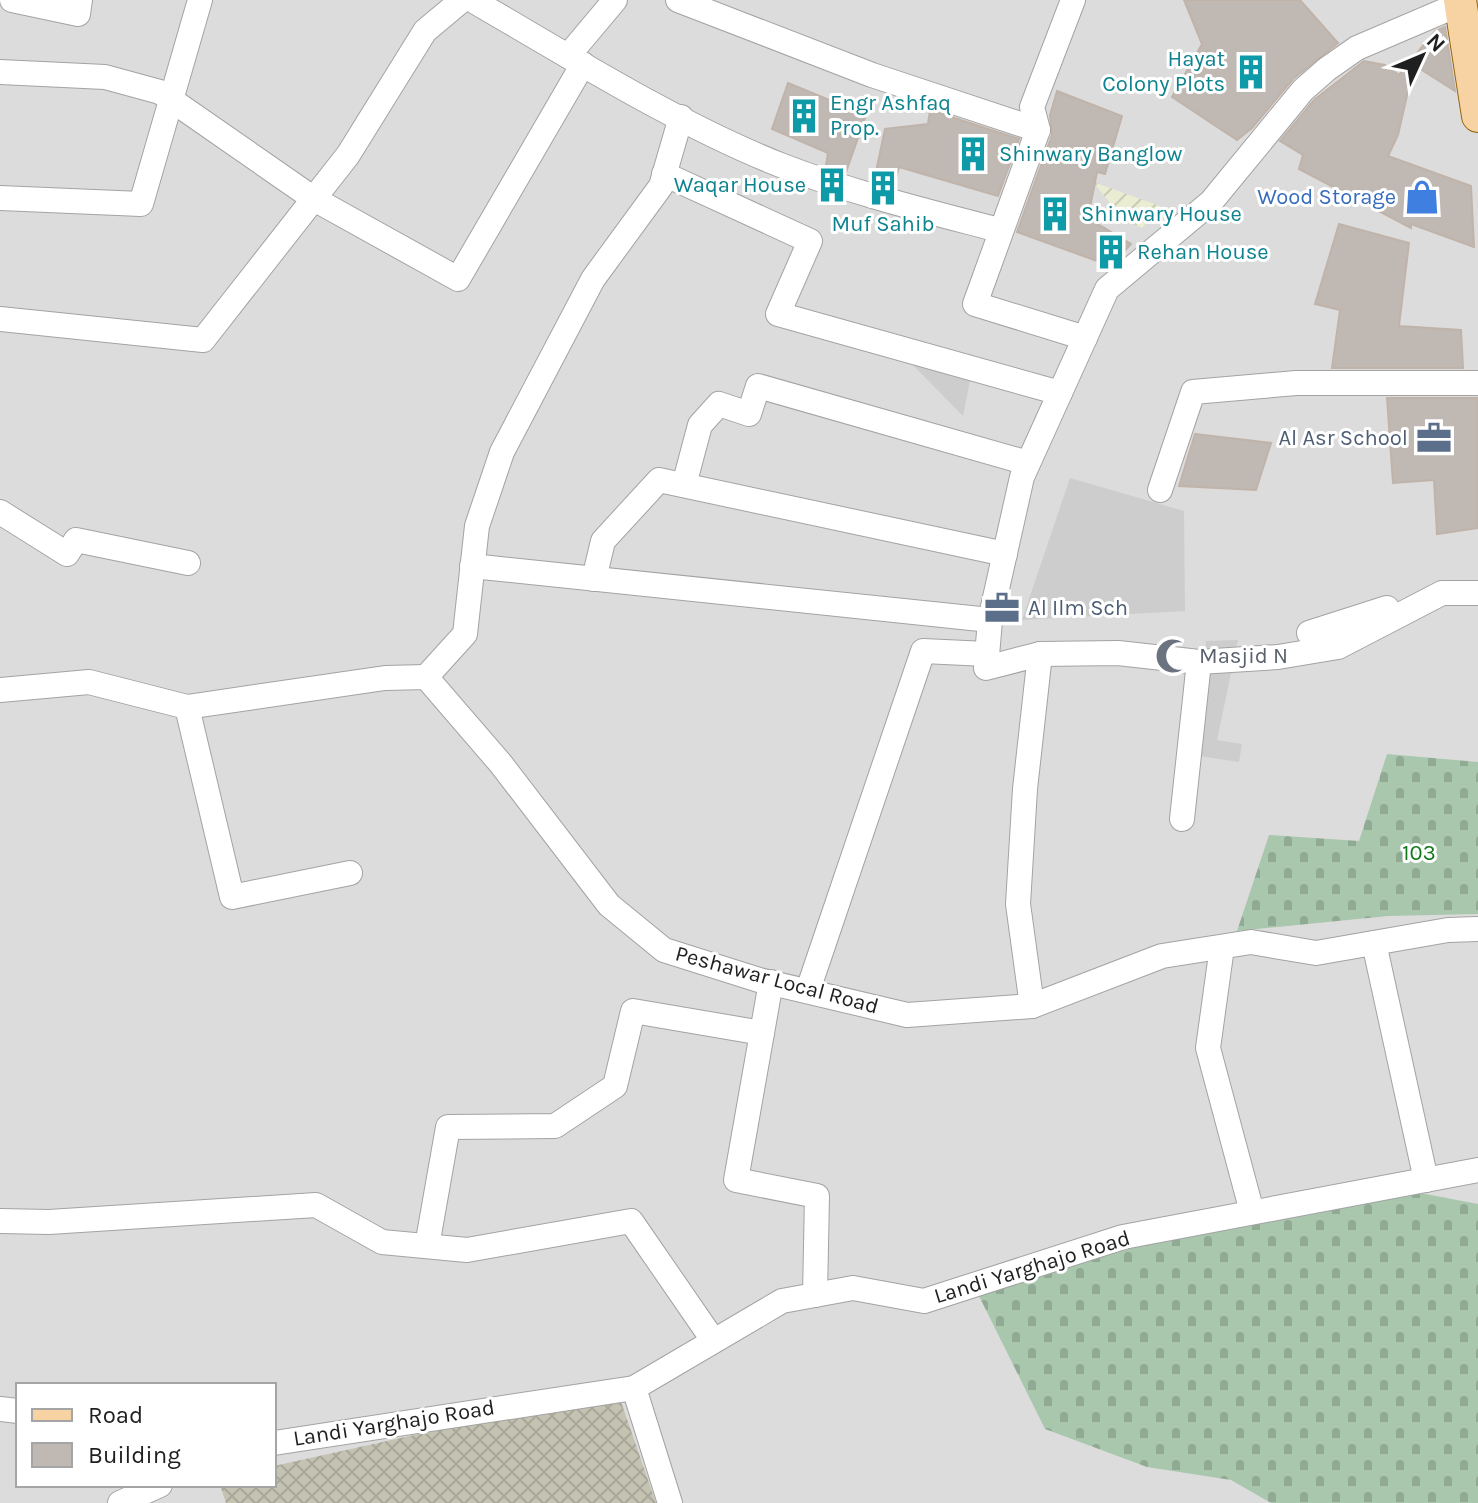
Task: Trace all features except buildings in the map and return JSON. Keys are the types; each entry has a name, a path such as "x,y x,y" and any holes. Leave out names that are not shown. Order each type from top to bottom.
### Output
{"main road":[{"path":"1460,2 1478,116"}],"street":[{"path":"12,0 78,14 80,0"},
{"path":"0,198 141,204 200,0"},
{"path":"0,319 203,340 348,155 425,31 462,0"},
{"path":"472,0 681,117 782,166 879,198 999,230"},
{"path":"0,72 105,77 160,92 314,199 458,279 575,60 615,0"},
{"path":"678,0 872,75 1038,130"},
{"path":"1066,2 1032,107 1038,130 999,230 975,304 1085,338"},
{"path":"1460,2 1357,48 1303,90 1211,202 1107,289 1028,463 990,620 986,668 1040,654 1118,653 1199,662 1278,657 1338,647 1442,593 1478,593"},
{"path":"0,690 89,682 187,707 385,678 426,677 465,634 477,526 502,452 593,279 661,186 681,117"},
{"path":"664,174 810,241 778,314 1060,393"},
{"path":"1160,490 1193,392 1296,383 1478,383"},
{"path":"684,485 700,425 719,404 749,414 758,386 1028,463"},
{"path":"594,579 603,541 659,480 1005,554"},
{"path":"0,512 67,554 76,540 188,563"},
{"path":"472,566 990,620"},
{"path":"1309,633 1478,579"},
{"path":"808,990 923,651 987,654"},
{"path":"1032,1006 1018,904 1025,789 1040,654"},
{"path":"1182,819 1199,662"},
{"name":"Peshawar Local Road","path":"426,677 501,764 609,905 664,950 771,982 907,1015 1032,1006 1162,956 1251,942 1316,953 1478,929"},
{"path":"187,707 232,897 350,873"},
{"path":"1374,943 1426,1180"},
{"path":"1222,947 1208,1048 1252,1212"},
{"path":"771,982 736,1180 817,1196 815,1295"},
{"path":"427,1246 448,1127 555,1126 615,1086 633,1011 762,1033"},
{"name":"Landi Yarghajo Road","path":"276,1443 634,1388 782,1301 853,1288 924,1301 1123,1237 1478,1170"},
{"path":"0,1221 49,1222 316,1205 382,1242 467,1250 631,1221 713,1340"},
{"path":"634,1388 670,1503"},
{"path":"120,1503 156,1487"}],"shaded area":[{"path":"0,0 1478,0 1478,1503 0,1503"},
{"path":"905,357 971,376 963,416"},
{"path":"1070,478 1184,511 1185,611 1022,620"},
{"path":"1238,640 1217,740 1242,744 1239,762 1199,756 1206,641"},
{"path":"617,1390 656,1503 226,1503 221,1487 276,1487 276,1466"}],"green space":[{"path":"1093,182 1160,206 1142,228 1123,219"},
{"name":"103","path":"1387,754 1478,762 1478,914 1388,916 1237,931 1269,835 1359,841"},
{"path":"1415,1192 1478,1204 1478,1503 1271,1503 1231,1480 1147,1467 1045,1429 978,1294 1142,1241"}],"place":[{"name":"Hayat Colony Plots","path":"1251,72"},
{"name":"Engr Ashfaq Prop.","path":"804,116"},
{"name":"Shinwary Banglow","path":"973,154"},
{"name":"Waqar House","path":"832,185"},
{"name":"Muf Sahib","path":"883,188"},
{"name":"Wood Storage","path":"1422,197"},
{"name":"Shinwary House","path":"1055,214"},
{"name":"Rehan House","path":"1111,252"},
{"name":"Al Asr School","path":"1434,438"},
{"name":"Al Ilm Sch","path":"1002,608"},
{"name":"Masjid N","path":"1173,656"}]}
